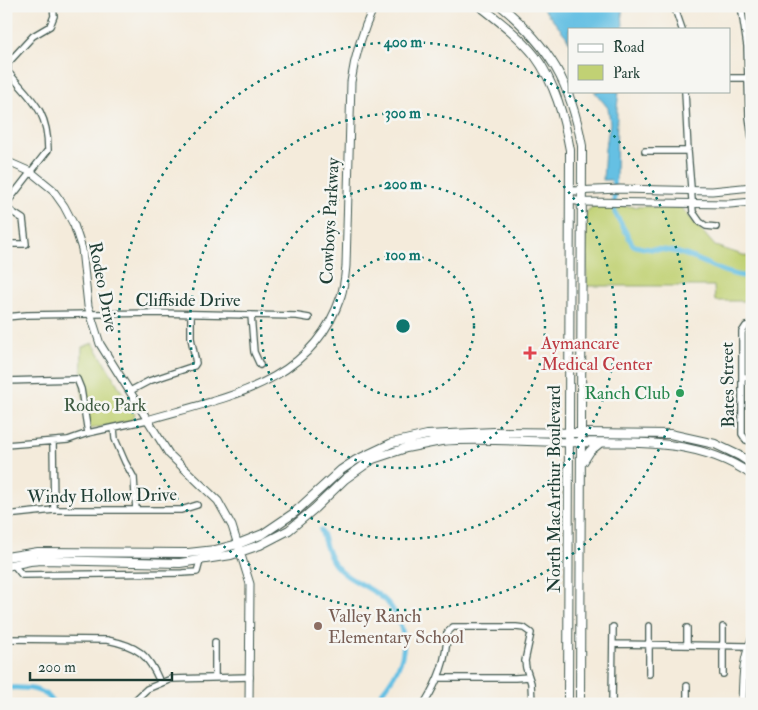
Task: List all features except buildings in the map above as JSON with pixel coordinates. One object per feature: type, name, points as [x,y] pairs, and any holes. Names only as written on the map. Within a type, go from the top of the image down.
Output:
[{"type":"main road","name":"North MacArthur Boulevard","points":[[480,6],[516,36],[534,56],[549,79],[567,132],[570,150],[568,704]]},
{"type":"main road","name":"North MacArthur Boulevard","points":[[500,6],[519,21],[540,42],[568,91]]},
{"type":"main road","name":"North MacArthur Boulevard","points":[[568,92],[576,113],[582,146],[583,190],[580,704]]},
{"type":"main road","points":[[570,323],[582,323]]},
{"type":"main road","points":[[6,557],[48,552],[197,552],[240,548],[294,514],[341,470],[377,453],[464,437],[570,433],[670,434],[715,444],[752,464]]},
{"type":"main road","points":[[668,444],[670,434]]},
{"type":"main road","points":[[464,437],[668,444],[717,456],[752,475]]},
{"type":"main road","points":[[582,464],[590,451],[601,443]]},
{"type":"main road","points":[[9,565],[48,560],[180,562],[200,560],[272,539],[314,509],[345,479],[377,453]]},
{"type":"main road","points":[[48,552],[48,560]]},
{"type":"main road","points":[[140,552],[140,562]]},
{"type":"street","points":[[6,244],[26,244],[23,219],[6,206],[48,150],[45,120],[36,104],[8,72],[8,63],[34,36],[50,26],[54,16],[53,6]]},
{"type":"street","name":"Cowboys Parkway","points":[[6,445],[53,442],[147,420],[242,391],[273,378],[308,352],[322,335],[334,313],[342,292],[346,266],[351,82],[354,59],[362,31],[374,6]]},
{"type":"street","points":[[674,6],[682,28]]},
{"type":"street","points":[[741,6],[750,78],[749,117],[752,139]]},
{"type":"street","points":[[730,78],[750,78]]},
{"type":"street","points":[[686,92],[693,212],[700,222],[706,226],[716,227]]},
{"type":"street","points":[[645,151],[688,151]]},
{"type":"street","name":"Rodeo Drive","points":[[6,160],[30,172],[52,189],[64,206],[74,224],[82,249],[90,315],[100,344],[169,454],[218,501],[232,526],[250,584],[250,704]]},
{"type":"street","points":[[571,190],[620,189],[712,192],[752,188]]},
{"type":"street","points":[[571,200],[582,202],[693,204],[752,202]]},
{"type":"street","points":[[130,391],[149,381],[194,366],[196,363],[191,314]]},
{"type":"street","name":"Cliffside Drive","points":[[6,316],[191,314],[297,316],[310,318]]},
{"type":"street","points":[[251,315],[254,352],[260,365]]},
{"type":"street","name":"Bates Street","points":[[749,441],[742,434],[743,329],[752,325]]},
{"type":"street","points":[[742,377],[752,377]]},
{"type":"street","points":[[6,381],[77,379],[81,389],[88,433]]},
{"type":"street","points":[[114,428],[115,439],[124,462],[134,478],[136,510]]},
{"type":"street","points":[[53,442],[54,510]]},
{"type":"street","name":"Windy Hollow Drive","points":[[6,515],[54,510],[181,510],[197,505]]},
{"type":"street","points":[[9,565],[22,575],[182,573],[197,572],[200,560]]},
{"type":"street","points":[[649,626],[649,674]]},
{"type":"street","points":[[424,704],[443,667],[447,633],[449,629],[455,627],[524,628],[531,633],[525,661],[532,704]]},
{"type":"street","points":[[612,704],[613,627]]},
{"type":"street","points":[[723,627],[723,674]]},
{"type":"street","points":[[687,628],[687,645]]},
{"type":"street","points":[[6,639],[107,640],[122,643],[133,647],[149,660],[160,682]]},
{"type":"street","points":[[216,642],[216,677]]},
{"type":"street","points":[[613,644],[723,645],[750,642],[749,660],[744,670],[742,704]]},
{"type":"street","points":[[132,704],[147,689],[160,682],[186,678],[250,677]]},
{"type":"street","points":[[439,678],[529,677]]},
{"type":"street","points":[[687,686],[687,704]]},
{"type":"green space","points":[[594,206],[681,207],[715,246],[752,258],[752,301],[715,301],[714,286],[587,286],[585,217],[588,210]]},
{"type":"green space","name":"Rodeo Park","points":[[93,343],[135,414],[131,421],[90,429],[81,387],[82,347]]},
{"type":"water","points":[[541,6],[622,6],[623,28],[568,28],[568,40]]},
{"type":"water","points":[[595,92],[619,92],[616,180],[603,180],[605,148],[610,124],[608,108]]},
{"type":"waterway","points":[[613,174],[615,213],[633,245],[681,253],[731,274],[752,277]]},
{"type":"waterway","points":[[321,530],[328,553],[335,565],[344,574],[376,593],[387,602],[393,609],[403,634],[404,645],[399,666],[387,686],[372,704]]},
{"type":"waterway","points":[[6,688],[27,688],[40,691],[46,694],[54,704]]},
{"type":"place","name":"Aymancare Medical Center","points":[[530,353]]},
{"type":"place","name":"Ranch Club","points":[[680,393]]},
{"type":"place","name":"Valley Ranch Elementary School","points":[[318,626]]}]
